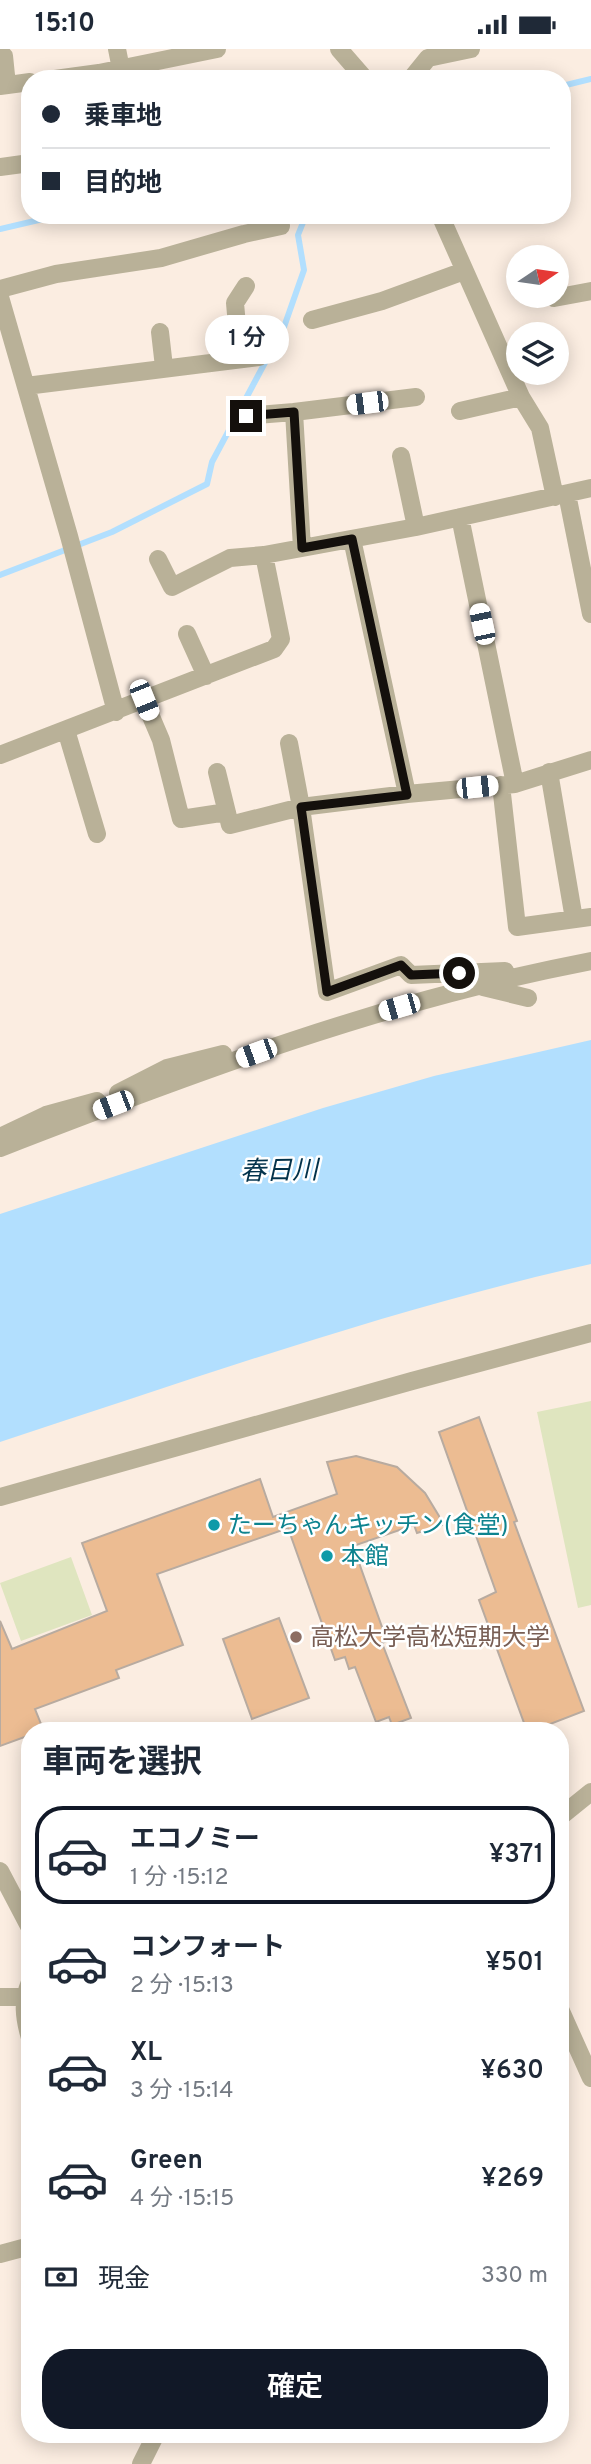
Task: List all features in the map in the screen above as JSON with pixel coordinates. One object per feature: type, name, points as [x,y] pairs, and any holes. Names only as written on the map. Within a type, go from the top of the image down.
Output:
[{"type":"street","points":[[117,49],[121,68]]},
{"type":"street","points":[[340,49],[358,70]]},
{"type":"street","points":[[418,70],[428,58],[471,49]]},
{"type":"street","points":[[109,70],[205,50]]},
{"type":"street","points":[[4,56],[4,86]]},
{"type":"street","points":[[0,167],[21,164]]},
{"type":"street","points":[[444,224],[521,397],[540,428],[561,495],[591,614]]},
{"type":"street","points":[[0,289],[56,274],[161,258],[281,226]]},
{"type":"street","points":[[312,320],[382,301],[464,271]]},
{"type":"street","points":[[240,359],[235,303],[246,286]]},
{"type":"street","points":[[569,295],[591,291]]},
{"type":"street","points":[[0,297],[116,712]]},
{"type":"street","points":[[159,332],[164,367]]},
{"type":"street","points":[[26,386],[259,357]]},
{"type":"street","points":[[246,416],[416,397]]},
{"type":"street","points":[[460,411],[521,397]]},
{"type":"street","points":[[294,412],[302,548]]},
{"type":"street","points":[[401,456],[416,527]]},
{"type":"street","points":[[158,559],[172,587],[230,558],[264,555],[416,527],[591,488]]},
{"type":"street","points":[[460,517],[508,784],[517,927],[583,918],[548,772]]},
{"type":"street","points":[[352,539],[407,795]]},
{"type":"street","points":[[0,755],[274,649],[281,639],[264,555]]},
{"type":"street","points":[[187,635],[206,676]]},
{"type":"street","points":[[144,700],[161,740],[181,819],[227,812]]},
{"type":"street","points":[[66,730],[97,834]]},
{"type":"street","points":[[289,743],[301,807],[327,992],[401,965],[411,975],[506,971],[513,978]]},
{"type":"street","points":[[217,772],[230,825],[301,807],[508,784],[591,760]]},
{"type":"street","points":[[0,1148],[112,1101],[356,1020],[476,985],[591,961]]},
{"type":"street","points":[[476,985],[528,998]]},
{"type":"street","points":[[0,1137],[46,1115],[112,1101]]},
{"type":"street","points":[[0,1497],[591,1333]]},
{"type":"street","points":[[569,1810],[591,1792]]},
{"type":"street","points":[[0,1871],[21,1911]]},
{"type":"street","points":[[0,1997],[21,1991]]},
{"type":"street","points":[[569,2029],[591,2078]]},
{"type":"street","points":[[0,2254],[21,2248]]},
{"type":"street","points":[[141,2464],[152,2443]]},
{"type":"green space","points":[[591,1401],[591,1605],[578,1608],[537,1412]]},
{"type":"green space","points":[[71,1557],[92,1615],[21,1641],[0,1583]]},
{"type":"water","name":"春日川","points":[[591,1040],[591,1264],[367,1323],[0,1442],[0,1214],[323,1108],[434,1076]]},
{"type":"building","points":[[479,1417],[517,1521],[514,1522],[584,1711],[555,1722],[524,1722],[479,1600],[496,1592],[439,1432]]},
{"type":"building","points":[[356,1456],[397,1467],[425,1493],[442,1525],[417,1533],[414,1525],[353,1546],[387,1641],[382,1643],[411,1718],[391,1722],[389,1717],[376,1722],[355,1667],[349,1669],[345,1657],[335,1660],[288,1528],[157,1574],[183,1645],[116,1670],[119,1678],[35,1709],[40,1722],[21,1722],[21,1738],[0,1746],[0,1621],[12,1649],[107,1611],[82,1543],[260,1479],[273,1517],[337,1494],[327,1462]]},
{"type":"building","points":[[279,1618],[309,1698],[252,1719],[223,1639]]},
{"type":"waterway","points":[[571,84],[591,79]]},
{"type":"waterway","points":[[0,229],[21,224]]},
{"type":"waterway","points":[[0,575],[112,532],[207,484],[212,462],[284,327],[304,270],[298,235],[302,224]]},
{"type":"place","name":"たーちゃんキッチン(食堂)","points":[[214,1525]]},
{"type":"place","name":"本館","points":[[327,1556]]},
{"type":"place","name":"高松大学·高松短期大学","points":[[296,1637]]},
{"type":"route","points":[[246,416],[294,412],[302,548],[352,539],[407,795],[301,807],[327,992],[401,965],[411,975],[459,973]]}]
